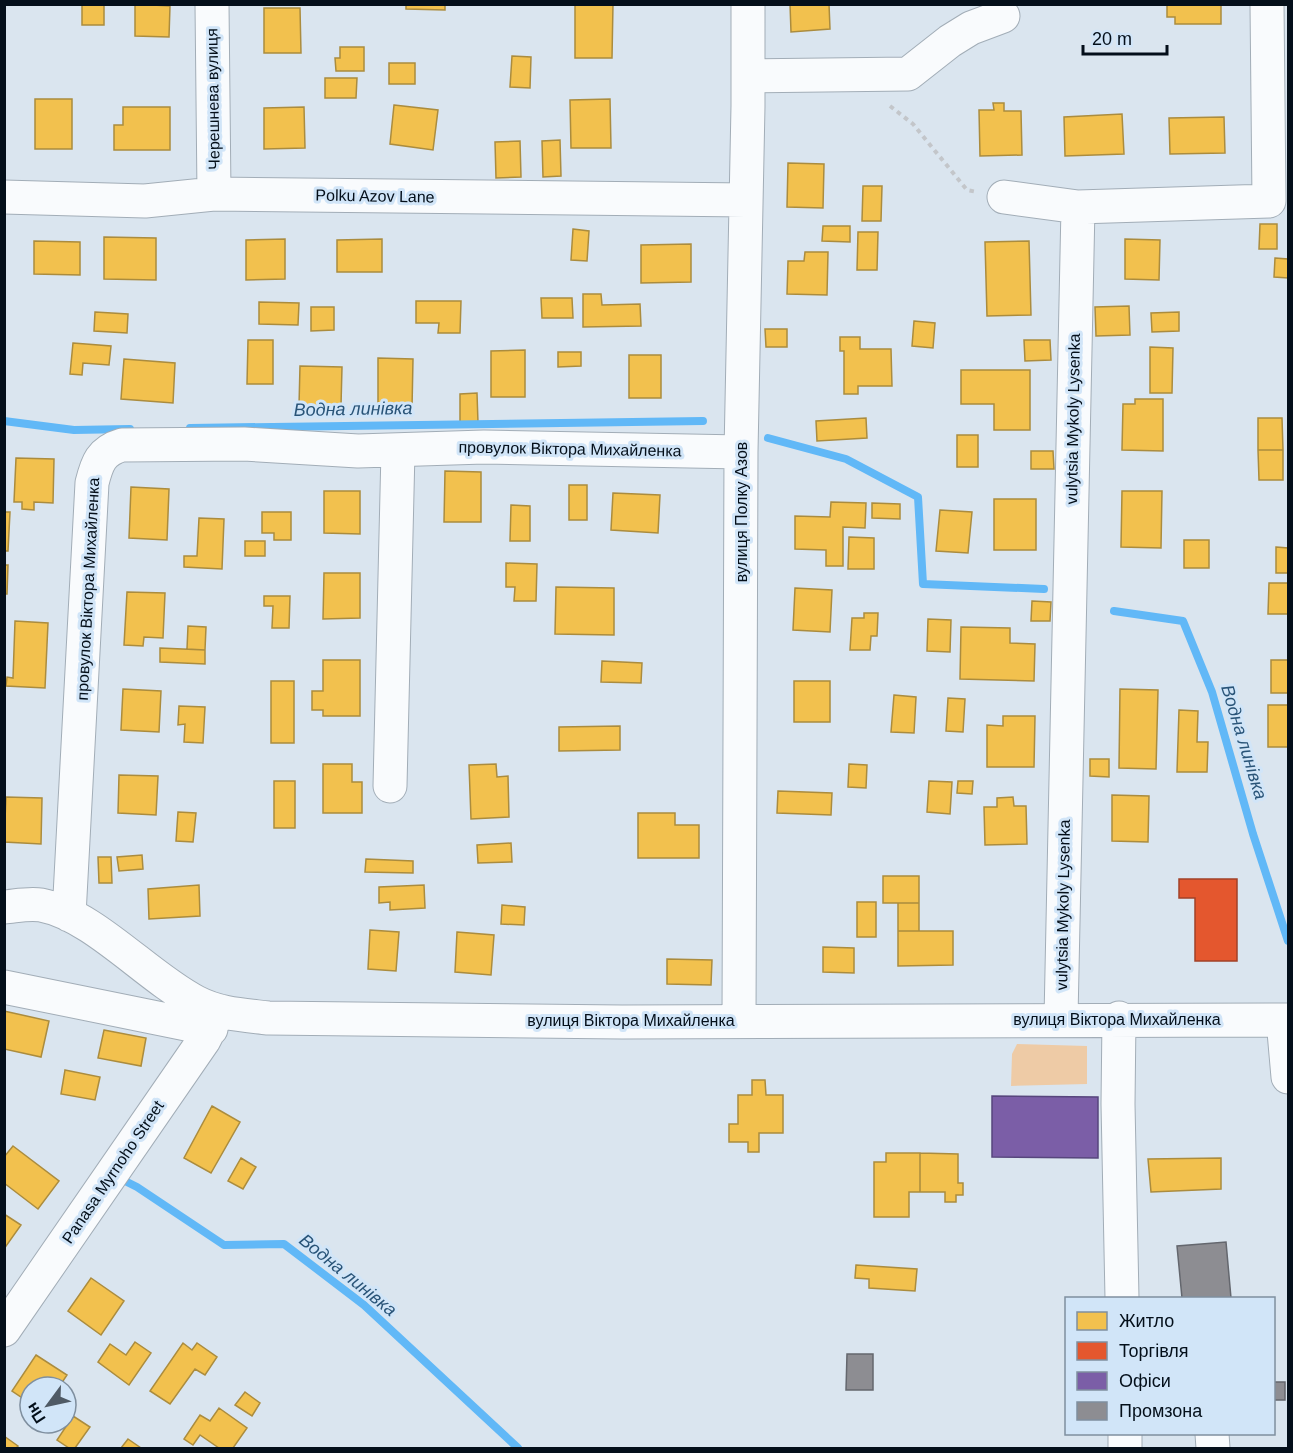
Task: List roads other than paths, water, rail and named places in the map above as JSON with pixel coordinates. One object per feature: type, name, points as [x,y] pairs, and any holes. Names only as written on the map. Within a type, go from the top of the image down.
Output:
[{"type":"street","name":"Черешнева вулиця","points":[[212,4],[214,194]]},
{"type":"street","name":"вулиця Полку Азов","points":[[739,1020],[741,452],[748,4]]},
{"type":"street","points":[[1004,197],[1078,207],[1279,200],[1268,4]]},
{"type":"street","points":[[748,76],[908,74],[950,41],[971,28],[1003,16]]},
{"type":"street","name":"Polku Azov Lane","points":[[4,197],[145,201],[214,194],[746,200]]},
{"type":"street","name":"vulytsia Mykoly Lysenka","points":[[1061,1018],[1078,207]]},
{"type":"street","name":"провулок Віктора Михайленка","points":[[69,915],[92,491],[99,459],[110,448],[122,445],[151,444],[399,451],[495,447],[741,452]]},
{"type":"street","points":[[390,786],[399,451]]},
{"type":"street","name":"вулиця Віктора Михайленка","points":[[4,907],[38,904],[69,915],[181,993],[215,1020],[268,1018],[1286,1020]]},
{"type":"street","points":[[4,987],[215,1020]]},
{"type":"street","points":[[1119,1018],[1118,1104],[1122,1297]]},
{"type":"street","name":"Panasa Myrnoho Street","points":[[4,1330],[215,1020]]},
{"type":"street","points":[[1286,1020],[1288,1077]]},
{"type":"waterway","name":"Водна линівка","points":[[4,421],[74,430],[130,429]]},
{"type":"waterway","name":"Водна линівка","points":[[190,428],[703,421]]},
{"type":"waterway","name":"Водна линівка","points":[[768,438],[846,459],[918,497],[923,584],[1044,589]]},
{"type":"waterway","name":"Водна линівка","points":[[1114,611],[1183,621],[1212,692],[1253,834],[1288,941]]},
{"type":"waterway","name":"Водна линівка","points":[[117,1177],[137,1187],[224,1245],[284,1244],[364,1305],[518,1448]]}]
